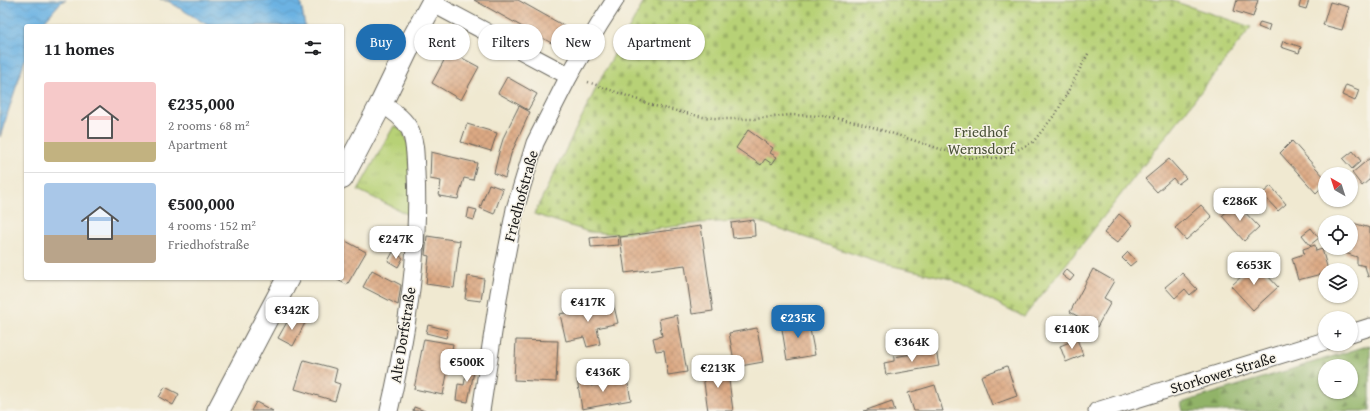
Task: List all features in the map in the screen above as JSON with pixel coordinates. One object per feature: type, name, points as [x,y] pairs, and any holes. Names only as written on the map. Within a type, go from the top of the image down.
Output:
[{"type":"main road","points":[[344,174],[433,2]]},
{"type":"main road","points":[[218,411],[287,280]]},
{"type":"street","name":"Friedhofstraße","points":[[481,411],[499,293],[515,209],[535,143],[570,76],[599,25],[616,0]]},
{"type":"street","points":[[433,2],[570,76]]},
{"type":"street","name":"Alte Dorfstraße","points":[[381,104],[394,112],[410,130],[414,144],[417,197],[408,314],[400,366],[390,411]]},
{"type":"street","points":[[1358,331],[1370,328]]},
{"type":"street","name":"Storkower Straße","points":[[1097,411],[1318,343]]},
{"type":"path","points":[[570,76],[655,106],[703,117],[724,120],[754,119],[790,115],[825,116],[860,123],[968,158],[1001,158],[1033,142],[1057,112],[1088,52]]},
{"type":"green space","name":"Friedhof Wernsdorf","points":[[645,0],[1170,0],[1251,27],[1024,317],[951,279],[880,263],[754,220],[701,223],[618,234],[589,232],[534,214],[613,57],[613,60],[705,60],[705,24],[631,24]]},
{"type":"green space","points":[[394,126],[403,131],[409,145],[411,216],[358,190]]},
{"type":"green space","points":[[1370,345],[1370,411],[1183,411],[1181,403],[1318,361],[1318,399],[1358,399],[1358,359],[1324,359],[1350,351],[1358,351],[1358,349]]},
{"type":"water","points":[[0,0],[66,0],[61,2],[42,24],[24,24],[24,62],[0,137]]},
{"type":"water","points":[[160,0],[300,0],[305,24],[206,24],[168,1]]},
{"type":"building","points":[[474,0],[518,0],[561,24],[551,24],[551,43],[543,38],[543,24],[517,24]]},
{"type":"building","points":[[1237,0],[1258,0],[1253,17],[1234,11]]},
{"type":"building","points":[[1301,0],[1309,0],[1306,9],[1299,7]]},
{"type":"building","points":[[1330,2],[1349,7],[1342,30],[1323,25]]},
{"type":"building","points":[[1260,22],[1270,25],[1268,31],[1258,27]]},
{"type":"building","points":[[1283,41],[1301,47],[1299,53],[1281,47]]},
{"type":"building","points":[[444,60],[466,60],[479,67],[461,100],[432,83]]},
{"type":"building","points":[[507,77],[537,94],[528,110],[498,93]]},
{"type":"building","points":[[1346,85],[1359,90],[1355,101],[1342,95]]},
{"type":"building","points":[[519,106],[530,112],[511,154],[505,178],[494,173],[504,136]]},
{"type":"building","points":[[467,124],[497,133],[491,151],[461,142]]},
{"type":"building","points":[[748,130],[773,148],[770,153],[777,157],[772,164],[765,159],[761,165],[736,148]]},
{"type":"building","points":[[1292,141],[1318,170],[1318,191],[1316,193],[1280,153]]},
{"type":"building","points":[[1353,151],[1361,161],[1354,167],[1350,167],[1343,159]]},
{"type":"building","points":[[431,152],[477,163],[473,180],[464,178],[458,199],[439,196],[441,181],[430,179]]},
{"type":"building","points":[[1370,158],[1370,179],[1362,186],[1358,181],[1358,168]]},
{"type":"building","points":[[1169,159],[1186,178],[1178,184],[1173,178],[1157,192],[1145,179]]},
{"type":"building","points":[[489,184],[503,189],[494,214],[480,208]]},
{"type":"building","points":[[1271,186],[1286,204],[1278,211],[1262,194]]},
{"type":"building","points":[[1236,203],[1259,227],[1244,241],[1222,216]]},
{"type":"building","points":[[1201,205],[1212,217],[1186,240],[1175,228]]},
{"type":"building","points":[[469,208],[477,210],[474,220],[467,218]]},
{"type":"building","points":[[1119,214],[1132,225],[1117,243],[1104,233]]},
{"type":"building","points":[[754,220],[755,236],[733,238],[731,223]]},
{"type":"building","points":[[1358,224],[1370,228],[1370,276],[1368,277],[1365,266],[1357,263],[1357,257],[1351,255],[1358,255]]},
{"type":"building","points":[[701,226],[713,311],[692,314],[685,265],[625,273],[620,237]]},
{"type":"building","points":[[1311,228],[1318,239],[1310,245],[1302,235]]},
{"type":"building","points":[[618,235],[619,245],[591,247],[590,238]]},
{"type":"building","points":[[427,236],[460,241],[454,288],[426,284],[429,256],[425,255]]},
{"type":"building","points":[[344,240],[366,252],[347,285],[338,280],[344,280]]},
{"type":"building","points":[[1315,245],[1316,251],[1318,250],[1318,255],[1324,255],[1326,263],[1318,263],[1318,275],[1298,280],[1292,258],[1304,254],[1303,249]]},
{"type":"building","points":[[393,252],[403,258],[398,267],[388,261]]},
{"type":"building","points":[[1128,252],[1136,261],[1130,266],[1122,258]]},
{"type":"building","points":[[1256,263],[1278,287],[1253,310],[1231,286]]},
{"type":"building","points":[[1066,269],[1074,276],[1070,281],[1062,275]]},
{"type":"building","points":[[1093,269],[1114,281],[1104,298],[1111,302],[1097,327],[1070,312]]},
{"type":"building","points":[[372,270],[401,285],[398,305],[363,287]]},
{"type":"building","points":[[1182,273],[1197,289],[1190,295],[1185,289],[1175,298],[1165,287]]},
{"type":"building","points":[[468,276],[484,279],[481,301],[465,299]]},
{"type":"building","points":[[613,302],[618,323],[597,328],[600,344],[587,347],[584,337],[566,341],[560,314]]},
{"type":"building","points":[[291,315],[305,323],[293,346],[278,338]]},
{"type":"building","points":[[677,315],[687,372],[668,375],[664,350],[656,351],[653,338],[662,336],[659,319]]},
{"type":"building","points":[[808,319],[815,355],[787,360],[781,323]]},
{"type":"building","points":[[428,325],[448,330],[446,338],[426,333]]},
{"type":"building","points":[[757,328],[763,362],[735,367],[729,333]]},
{"type":"building","points":[[424,339],[453,344],[443,395],[414,389]]},
{"type":"building","points":[[1077,339],[1083,355],[1066,362],[1060,346]]},
{"type":"building","points":[[516,340],[558,341],[556,382],[514,380]]},
{"type":"building","points":[[936,350],[939,366],[886,375],[884,363],[894,361],[894,357]]},
{"type":"building","points":[[469,359],[476,361],[468,402],[456,400],[458,384],[464,385]]},
{"type":"building","points":[[304,360],[337,369],[334,382],[340,384],[335,401],[295,389]]},
{"type":"building","points":[[727,365],[733,411],[708,411],[702,369]]},
{"type":"building","points":[[1007,366],[1017,396],[992,405],[981,376]]},
{"type":"building","points":[[589,376],[591,386],[627,379],[631,400],[582,409],[577,379]]},
{"type":"building","points":[[935,385],[943,411],[914,411],[908,393]]},
{"type":"building","points":[[165,387],[179,394],[173,405],[159,397]]},
{"type":"building","points":[[892,401],[895,411],[864,411]]},
{"type":"building","points":[[256,402],[273,411],[251,411]]},
{"type":"building","points":[[414,407],[425,411],[413,411]]}]
